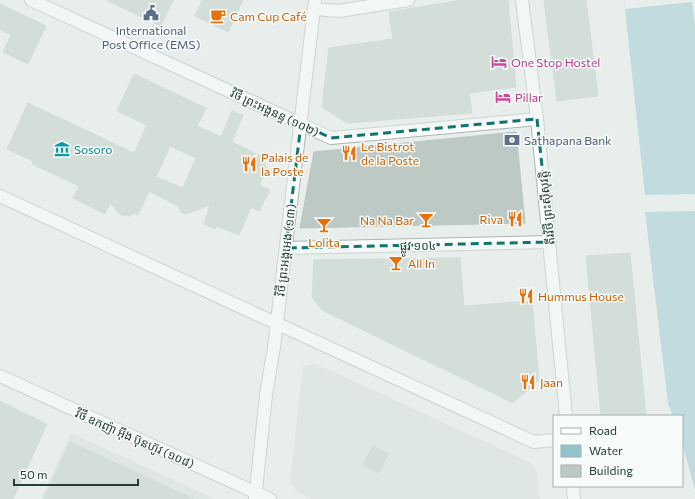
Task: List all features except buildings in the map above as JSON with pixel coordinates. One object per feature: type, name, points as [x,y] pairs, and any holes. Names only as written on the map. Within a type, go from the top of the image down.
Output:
[{"type":"street","name":"វិថី ព្រះអង្គនន្ទ (១០២)","points":[[31,0],[331,138],[537,119]]},
{"type":"street","points":[[315,5],[338,11],[408,0]]},
{"type":"street","name":"តីរវិថី ព្រះស៊ីសុវត្តិ","points":[[522,0],[537,119],[566,415]]},
{"type":"street","name":"វិថី ព្រះអង្គអេង (១៣)","points":[[256,496],[266,395],[274,347],[315,5]]},
{"type":"street","points":[[0,196],[534,442],[553,440]]},
{"type":"street","name":"ផ្លូវ ១០៤","points":[[286,248],[550,242]]},
{"type":"street","name":"វិថី ឧកញ៉ា អ៊ីង ប៊ុនហ៊ូវ (១០៨)","points":[[0,376],[256,496],[270,499]]},
{"type":"street","points":[[573,487],[574,499]]},
{"type":"highlighted area","points":[[537,119],[550,242],[286,248],[301,124],[331,138]]},
{"type":"shaded area","points":[[316,364],[531,463],[537,472],[540,499],[312,499],[298,493],[290,483],[303,366]]},
{"type":"shaded area","points":[[71,433],[215,499],[41,499]]},
{"type":"water","points":[[624,0],[695,0],[695,490],[683,446],[683,415],[673,415],[668,403],[645,212],[645,195]]},
{"type":"pier","points":[[624,0],[695,0],[695,26],[692,2],[625,9]]},
{"type":"pier","points":[[695,194],[695,211],[645,212],[645,195]]},
{"type":"place","name":"International Post Office (EMS)","points":[[151,13]]},
{"type":"place","name":"Cam Cup Café","points":[[218,16]]},
{"type":"place","name":"One Stop Hostel","points":[[499,62]]},
{"type":"place","name":"Pillar","points":[[503,97]]},
{"type":"place","name":"Sathapana Bank","points":[[512,140]]},
{"type":"place","name":"Sosoro","points":[[62,149]]},
{"type":"place","name":"Le Bistrot de la Poste","points":[[349,153]]},
{"type":"place","name":"Palais de la Poste","points":[[249,164]]},
{"type":"place","name":"Riva","points":[[515,219]]},
{"type":"place","name":"Na Na Bar","points":[[426,220]]},
{"type":"place","name":"Lolita","points":[[324,225]]},
{"type":"place","name":"All In","points":[[396,263]]},
{"type":"place","name":"Hummus House","points":[[526,296]]},
{"type":"place","name":"Jaan","points":[[528,382]]}]
